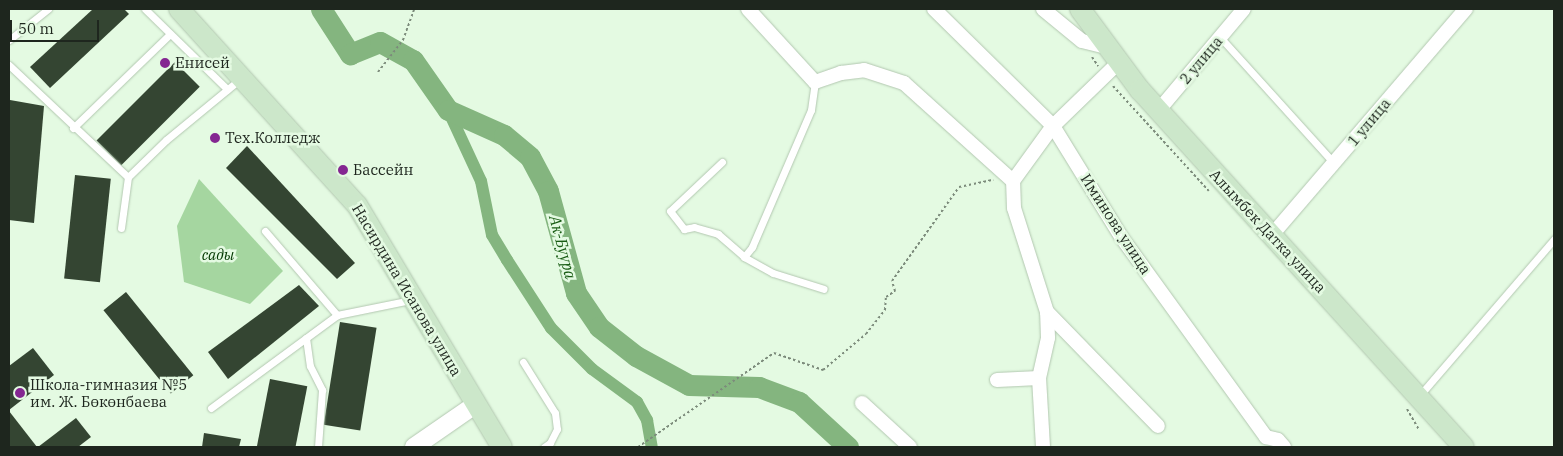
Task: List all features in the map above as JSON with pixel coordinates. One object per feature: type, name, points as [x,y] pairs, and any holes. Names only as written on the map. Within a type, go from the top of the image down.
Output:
[{"type":"main road","name":"Насирдина Исанова улица","points":[[179,9],[357,204],[502,447]]},
{"type":"main road","name":"Алымбек Датка улица","points":[[1080,9],[1112,55],[1158,111],[1419,395],[1464,447]]},
{"type":"street","points":[[748,9],[815,82],[841,73],[864,70],[904,83],[1013,181]]},
{"type":"street","name":"Иминова улица","points":[[934,9],[1053,126],[1128,246],[1266,437],[1278,440],[1284,447]]},
{"type":"street","points":[[1043,447],[1039,378],[1048,338],[1047,312],[1014,208],[1013,181],[1053,126],[1112,55],[1082,41],[1044,9]]},
{"type":"street","name":"2 улица","points":[[1158,111],[1244,9]]},
{"type":"street","name":"1 улица","points":[[1272,235],[1466,9]]},
{"type":"street","points":[[1047,312],[1158,426]]},
{"type":"street","points":[[997,380],[1039,378]]},
{"type":"street","points":[[862,403],[910,447]]},
{"type":"street","points":[[414,447],[476,404]]},
{"type":"lane","points":[[9,40],[48,9]]},
{"type":"lane","points":[[145,9],[227,90]]},
{"type":"lane","points":[[73,128],[170,34]]},
{"type":"lane","points":[[1220,37],[1334,163]]},
{"type":"lane","points":[[9,65],[73,128],[128,177]]},
{"type":"lane","points":[[121,228],[128,177],[243,77]]},
{"type":"lane","points":[[744,258],[752,247],[811,110],[815,82]]},
{"type":"lane","points":[[722,162],[670,211],[684,229],[694,227],[718,234],[744,258],[773,273],[824,289]]},
{"type":"lane","points":[[265,231],[338,315]]},
{"type":"lane","points":[[1419,395],[1554,239]]},
{"type":"lane","points":[[211,408],[338,315],[414,299]]},
{"type":"lane","points":[[306,338],[310,366],[322,390],[318,447]]},
{"type":"lane","points":[[523,362],[555,414],[556,429],[550,443],[544,447]]},
{"type":"path","points":[[378,72],[402,40],[414,9]]},
{"type":"path","points":[[638,447],[660,434],[700,403],[774,353],[823,370],[866,334],[885,310],[886,297],[895,291],[892,281],[959,187],[983,180],[1013,181]]},
{"type":"green space","name":"сады","points":[[199,179],[283,271],[250,304],[184,282],[177,226]]},
{"type":"building","points":[[93,9],[124,9],[129,14],[50,88],[30,67]]},
{"type":"building","points":[[175,62],[200,87],[121,165],[97,140]]},
{"type":"building","points":[[10,100],[44,106],[34,223],[9,220]]},
{"type":"building","points":[[247,146],[355,263],[337,279],[226,168]]},
{"type":"building","points":[[75,175],[111,179],[100,282],[64,278]]},
{"type":"building","points":[[299,285],[319,306],[228,379],[208,352]]},
{"type":"building","points":[[126,292],[193,375],[171,393],[103,310]]},
{"type":"building","points":[[340,322],[377,328],[360,431],[324,425]]},
{"type":"building","name":"Школа-гимназия №5 им. Ж. Бөкөнбаева","points":[[33,348],[54,375],[9,410],[9,366]]},
{"type":"building","points":[[270,379],[307,386],[295,447],[257,447]]},
{"type":"building","name":"Школа-гимназия №5 им. Ж. Бөкөнбаева","points":[[9,411],[37,447],[9,447]]},
{"type":"building","name":"Школа-гимназия №5 им. Ж. Бөкөнбаева","points":[[76,418],[91,437],[78,447],[38,447]]},
{"type":"building","points":[[204,433],[241,439],[239,447],[202,447]]},
{"type":"waterway","name":"Ак-Буура","points":[[321,9],[350,54],[380,42],[413,60],[448,110],[504,135],[530,157],[548,191],[576,293],[599,327],[636,356],[689,385],[759,387],[799,402],[848,447]]},
{"type":"waterway","points":[[448,110],[481,181],[492,235],[507,260],[551,328],[592,369],[637,402],[647,420],[652,447]]},
{"type":"place","name":"Енисей","points":[[165,63]]},
{"type":"place","name":"Тех.Колледж","points":[[215,138]]},
{"type":"place","name":"Бассейн","points":[[343,170]]},
{"type":"place","name":"Школа-гимназия №5 им. Ж. Бөкөнбаева","points":[[20,393]]}]
